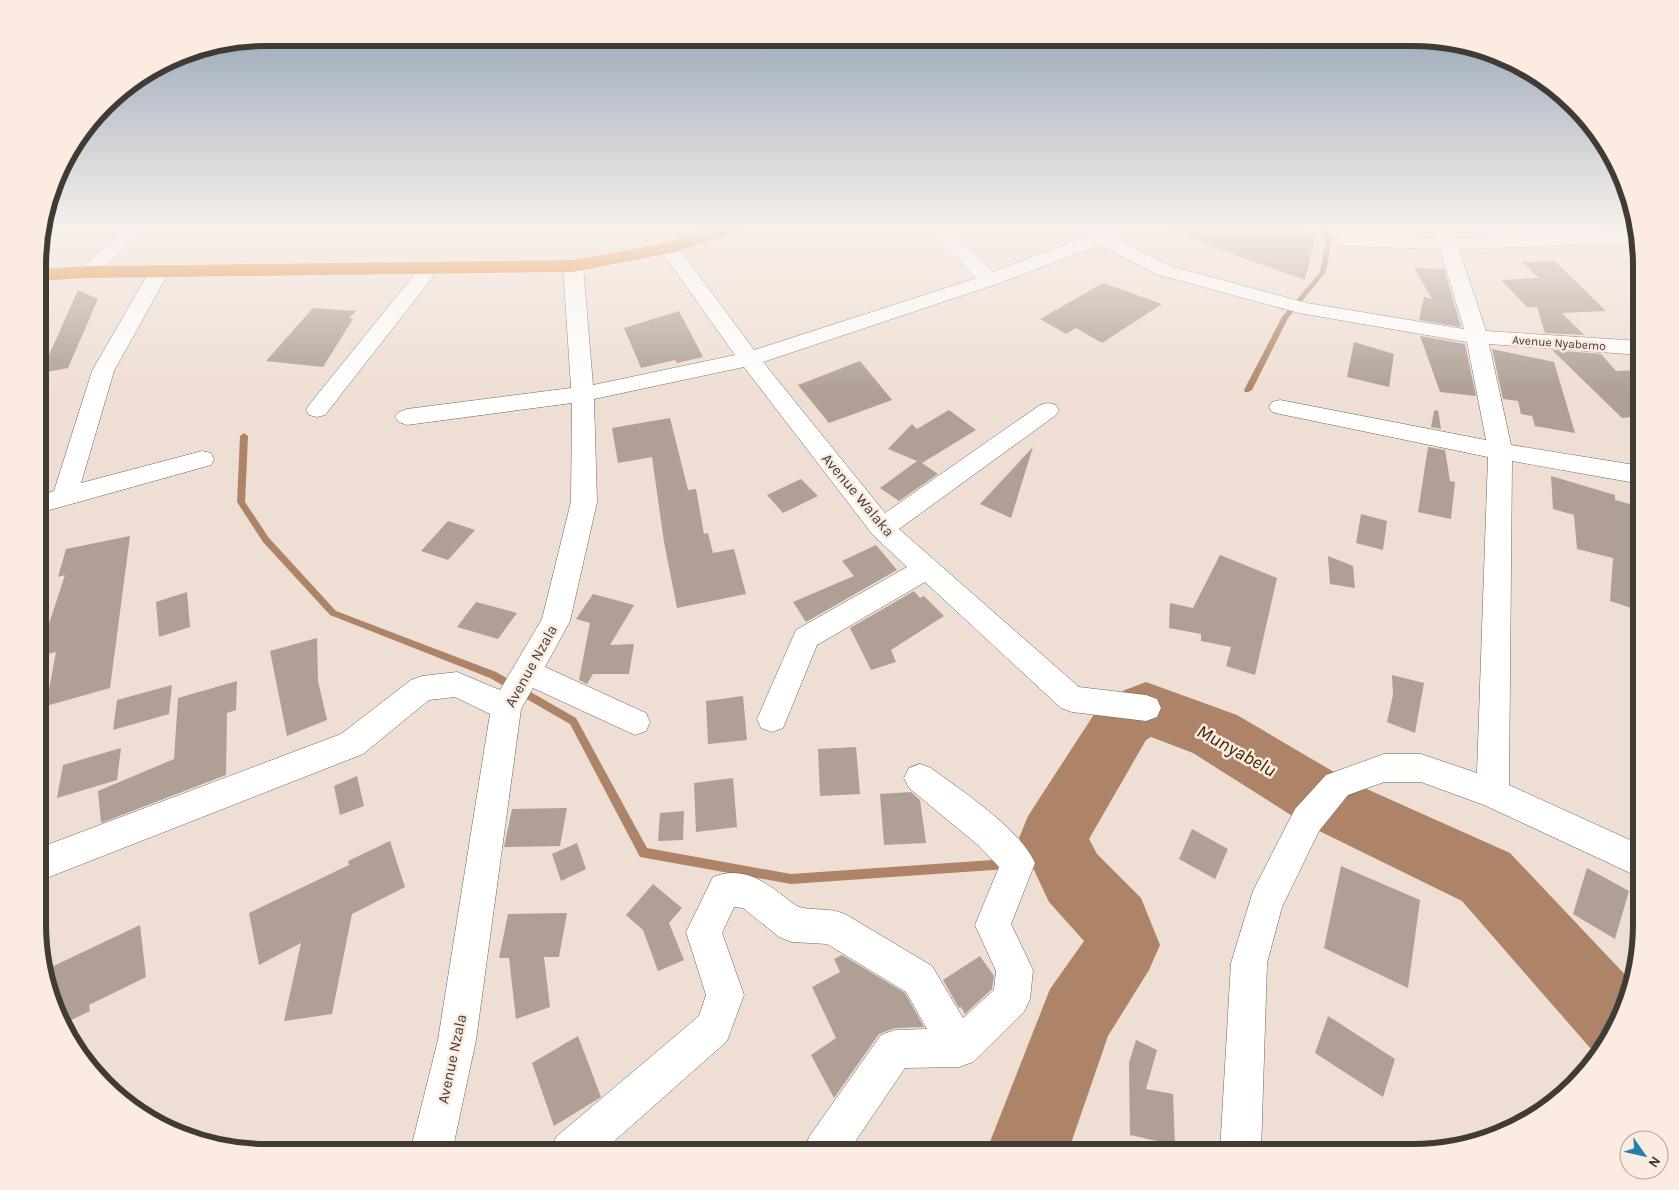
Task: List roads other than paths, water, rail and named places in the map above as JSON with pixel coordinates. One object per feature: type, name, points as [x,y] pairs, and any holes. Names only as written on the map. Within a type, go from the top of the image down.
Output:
[{"type":"street","points":[[65,497],[103,371],[154,282]]},
{"type":"street","points":[[318,410],[419,282]]},
{"type":"street","name":"Avenue Nzala","points":[[433,1144],[457,1040],[517,689],[556,622],[584,502],[583,394],[574,282]]},
{"type":"street","name":"Avenue Walaka","points":[[693,282],[749,359],[882,528],[1072,699],[1146,708]]},
{"type":"street","points":[[407,417],[583,394],[749,359],[985,282]]},
{"type":"street","name":"Avenue Nyabemo","points":[[1204,282],[1299,308],[1477,337],[1633,347]]},
{"type":"street","points":[[1459,282],[1477,337],[1500,451],[1493,793]]},
{"type":"street","points":[[1280,407],[1500,451],[1633,474]]},
{"type":"street","points":[[882,528],[1048,410]]},
{"type":"street","points":[[46,502],[202,459]]},
{"type":"street","points":[[772,719],[806,638],[927,568]]},
{"type":"street","points":[[46,862],[352,744],[422,689],[457,684],[517,689],[635,722]]},
{"type":"street","points":[[1240,1144],[1249,963],[1265,903],[1307,820],[1336,785],[1384,768],[1421,768],[1493,793],[1633,858]]},
{"type":"street","points":[[830,1144],[895,1049],[959,1048],[1010,999],[1015,970],[993,925],[1018,863],[990,834],[920,778]]},
{"type":"street","points":[[580,1144],[714,1028],[724,994],[704,932],[725,889],[750,892],[792,924],[832,927],[919,979],[959,1048]]},
{"type":"waterway","points":[[1248,390],[1285,317],[1315,282]]},
{"type":"waterway","points":[[244,436],[241,502],[266,540],[333,613],[493,675],[573,721],[644,853],[791,879],[1007,864]]},
{"type":"waterway","name":"Munyabelu","points":[[1030,1144],[1077,1016],[1124,945],[1116,923],[1073,878],[1052,838],[1124,721],[1146,708],[1215,734],[1328,803],[1486,877],[1612,1016]]},
{"type":"waterway","points":[[1022,860],[1052,838]]}]
